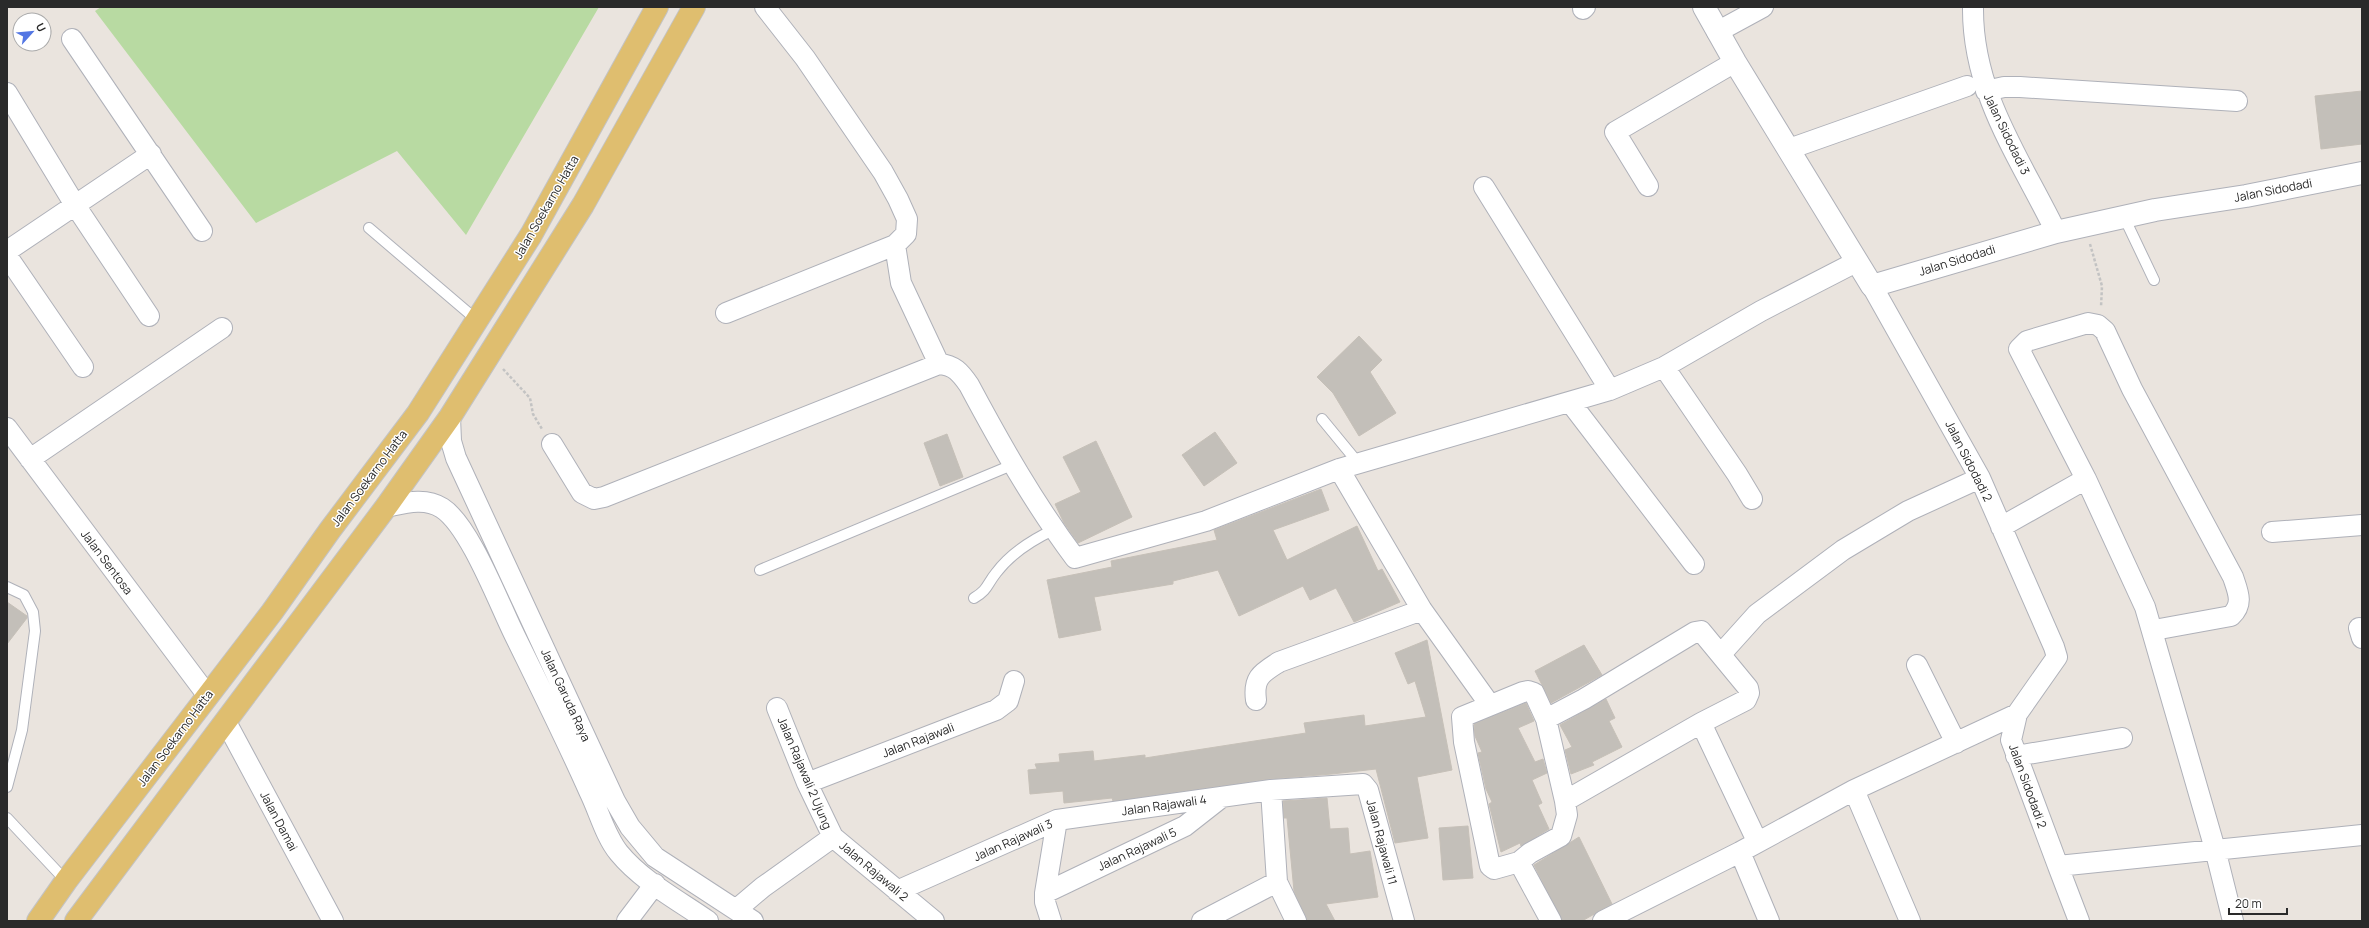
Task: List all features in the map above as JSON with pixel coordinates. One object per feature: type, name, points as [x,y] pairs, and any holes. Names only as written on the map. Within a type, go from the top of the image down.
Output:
[{"type":"main road","name":"Jalan Soekarno Hatta","points":[[38,921],[66,881],[208,696],[418,413],[478,321],[531,235],[657,7]]},
{"type":"main road","points":[[76,921],[386,507],[450,417],[583,205],[694,7]]},
{"type":"main road","points":[[614,85],[642,102]]},
{"type":"street","points":[[726,313],[895,246],[906,234],[907,219],[883,172],[805,58],[765,7]]},
{"type":"street","points":[[1704,7],[1735,62],[1872,286]]},
{"type":"street","points":[[1717,32],[1763,7]]},
{"type":"street","name":"Jalan Sidodadi 3","points":[[1973,7],[1982,82],[1996,118],[2056,232]]},
{"type":"street","points":[[72,39],[202,231]]},
{"type":"street","points":[[1648,186],[1615,132],[1735,62]]},
{"type":"street","points":[[1789,149],[1967,86]]},
{"type":"street","points":[[1986,91],[2020,87],[2237,101]]},
{"type":"street","points":[[7,93],[75,205],[150,316]]},
{"type":"street","points":[[7,251],[150,154]]},
{"type":"street","name":"Jalan Sidodadi","points":[[1872,286],[2030,238],[2085,225],[2362,173]]},
{"type":"street","points":[[1484,187],[1610,390]]},
{"type":"street","points":[[895,246],[902,283],[939,364]]},
{"type":"street","points":[[7,256],[83,367]]},
{"type":"street","points":[[552,444],[582,493],[594,499],[604,497],[939,364],[950,365],[961,373],[1012,465],[1053,530],[1075,558],[1206,521],[1339,469],[1610,390],[1664,367],[1761,311],[1856,262]]},
{"type":"street","name":"Jalan Sidodadi 2","points":[[1872,286],[1980,478],[2054,647],[2057,657],[2017,714],[2011,740],[2079,921]]},
{"type":"street","points":[[2154,630],[2231,616],[2238,610],[2240,598],[2233,577],[2132,389],[2105,331],[2098,325],[2088,323],[2027,341],[2019,349],[2086,479],[2146,607],[2154,630],[2215,849],[2233,921]]},
{"type":"street","points":[[30,459],[222,328]]},
{"type":"street","points":[[1664,367],[1738,474],[1752,499]]},
{"type":"street","points":[[1570,402],[1694,564]]},
{"type":"street","name":"Jalan Garuda Raya","points":[[450,417],[451,441],[456,458],[615,801],[630,827],[655,857],[737,909],[753,921]]},
{"type":"street","name":"Jalan Sentosa","points":[[7,428],[208,696]]},
{"type":"street","points":[[1339,469],[1422,610],[1490,705]]},
{"type":"street","points":[[1721,654],[1757,614],[1843,550],[1908,511],[1980,478]]},
{"type":"street","points":[[2001,527],[2086,479]]},
{"type":"street","name":"Jalan Garuda Raya","points":[[386,507],[414,502],[428,502],[442,508],[452,516],[476,556],[586,784],[610,838],[619,853],[638,872],[708,921]]},
{"type":"street","points":[[2272,532],[2362,525]]},
{"type":"street","points":[[1256,700],[1254,688],[1260,674],[1280,662],[1422,610]]},
{"type":"street","points":[[1546,719],[1584,699],[1695,632],[1701,631],[1748,688],[1749,693],[1746,700],[1700,723],[1565,801]]},
{"type":"street","points":[[1917,665],[1956,743]]},
{"type":"street","name":"Jalan Rajawali","points":[[808,783],[996,710],[1008,701],[1014,681]]},
{"type":"street","points":[[1528,690],[1534,693],[1546,719],[1567,815],[1561,836],[1530,853],[1519,862],[1494,869],[1490,866],[1464,742],[1462,717],[1490,705],[1528,690]]},
{"type":"street","name":"Jalan Rajawali 2 Ujung","points":[[777,708],[808,783],[833,837]]},
{"type":"street","points":[[1603,921],[1630,914],[1757,841],[1854,790],[2017,714]]},
{"type":"street","name":"Jalan Damai","points":[[226,722],[333,921]]},
{"type":"street","points":[[1700,723],[1757,841]]},
{"type":"street","points":[[2016,756],[2122,738]]},
{"type":"street","name":"Jalan Rajawali 11","points":[[1271,790],[1363,784],[1366,786],[1402,921]]},
{"type":"street","points":[[1271,790],[1277,882],[1296,921]]},
{"type":"street","name":"Jalan Rajawali 4","points":[[1058,820],[1271,790]]},
{"type":"street","points":[[1854,790],[1910,921]]},
{"type":"street","name":"Jalan Rajawali 5","points":[[1045,893],[1185,826],[1222,797]]},
{"type":"street","points":[[1157,806],[1163,818],[1164,828],[1160,838]]},
{"type":"street","name":"Jalan Rajawali 3","points":[[897,891],[1058,820]]},
{"type":"street","name":"Jalan Rajawali 3","points":[[1051,921],[1045,902],[1045,893],[1058,820]]},
{"type":"street","points":[[2058,866],[2362,835]]},
{"type":"street","name":"Jalan Rajawali 2","points":[[737,909],[763,887],[833,837],[934,921]]},
{"type":"street","points":[[1740,852],[1769,921]]},
{"type":"street","points":[[1519,862],[1552,921]]},
{"type":"street","points":[[1202,921],[1277,882]]},
{"type":"street","points":[[627,921],[655,884]]},
{"type":"lane","points":[[2124,217],[2154,280]]},
{"type":"lane","points":[[369,228],[478,321]]},
{"type":"lane","points":[[1322,419],[1359,464]]},
{"type":"lane","points":[[760,570],[1012,465]]},
{"type":"lane","points":[[974,598],[987,590],[996,573],[1011,556],[1035,538],[1053,530]]},
{"type":"lane","points":[[7,587],[24,595],[33,612],[35,631],[22,730],[7,787]]},
{"type":"lane","points":[[7,818],[66,881]]},
{"type":"path","points":[[2085,225],[2102,286],[2102,302],[2098,325]]},
{"type":"path","points":[[490,353],[530,398],[533,414],[552,444]]},
{"type":"green space","points":[[101,7],[599,7],[466,235],[397,151],[256,223],[95,11]]},
{"type":"building","points":[[2362,91],[2362,144],[2321,149],[2315,96]]},
{"type":"building","points":[[1359,336],[1382,360],[1370,372],[1396,413],[1359,436],[1333,393],[1317,377]]},
{"type":"building","points":[[1215,432],[1237,463],[1204,486],[1182,455]]},
{"type":"building","points":[[947,434],[963,477],[940,486],[924,443]]},
{"type":"building","points":[[1096,441],[1132,517],[1078,543],[1064,523],[1055,504],[1081,492],[1063,457]]},
{"type":"building","points":[[1321,489],[1329,510],[1273,530],[1287,560],[1357,526],[1378,571],[1382,569],[1400,602],[1354,622],[1336,588],[1310,600],[1303,586],[1239,616],[1218,570],[1173,581],[1173,584],[1094,597],[1101,630],[1059,638],[1047,580],[1112,567],[1111,561],[1217,540],[1214,530]]},
{"type":"building","points":[[7,602],[27,616],[27,618],[7,644]]},
{"type":"building","points":[[1427,640],[1452,770],[1417,777],[1428,838],[1395,843],[1376,769],[1269,779],[1113,801],[1112,798],[1064,803],[1063,791],[1030,794],[1028,770],[1037,769],[1035,764],[1060,762],[1059,754],[1093,751],[1094,761],[1145,755],[1145,758],[1306,733],[1304,723],[1364,715],[1365,726],[1426,717],[1415,681],[1408,684],[1395,653]]},
{"type":"building","points":[[1584,645],[1602,675],[1551,703],[1535,671]]},
{"type":"building","points":[[1606,699],[1615,718],[1609,721],[1622,747],[1592,762],[1594,765],[1571,774],[1565,750],[1572,747],[1560,725]]},
{"type":"building","points":[[1526,703],[1534,721],[1518,728],[1535,762],[1543,759],[1547,773],[1532,780],[1542,803],[1538,805],[1549,829],[1521,846],[1520,843],[1501,852],[1489,804],[1492,802],[1486,789],[1478,753],[1482,752],[1475,736],[1474,724]]},
{"type":"building","points":[[1327,798],[1330,829],[1348,828],[1350,854],[1370,851],[1378,897],[1326,904],[1335,921],[1307,921],[1294,891],[1287,818],[1284,818],[1283,801]]},
{"type":"building","points":[[1468,826],[1473,878],[1443,880],[1439,828]]},
{"type":"building","points":[[1579,837],[1612,904],[1582,921],[1562,921],[1534,865]]}]
